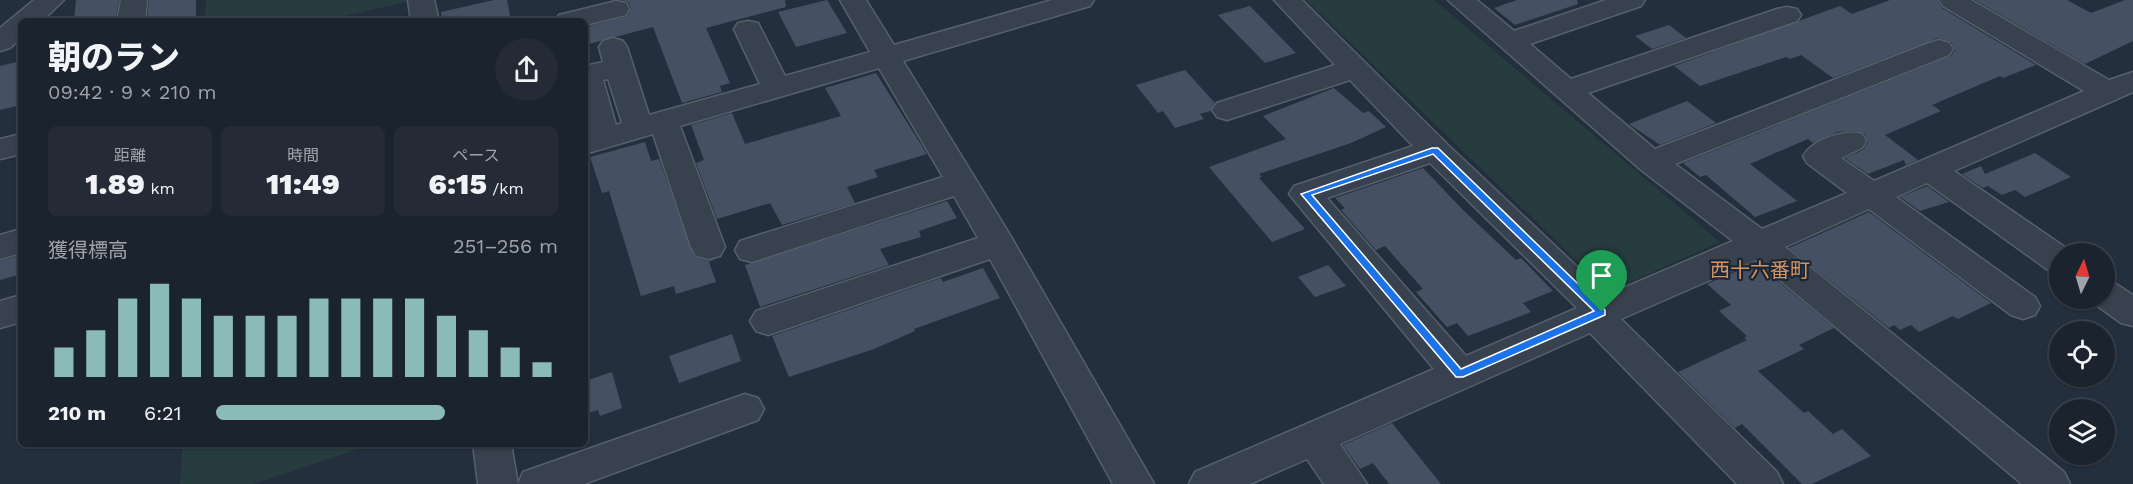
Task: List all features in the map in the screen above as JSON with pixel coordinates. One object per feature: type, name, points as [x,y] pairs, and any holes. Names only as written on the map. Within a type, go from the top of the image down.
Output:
[{"type":"street","points":[[29,18],[51,0]]},
{"type":"street","points":[[131,18],[134,0]]},
{"type":"street","points":[[422,0],[425,18]]},
{"type":"street","points":[[853,0],[998,244],[1134,484]]},
{"type":"street","points":[[588,83],[595,141],[1081,0]]},
{"type":"street","points":[[1287,0],[1763,484]]},
{"type":"street","points":[[1461,0],[1652,162],[1759,244],[2050,484]]},
{"type":"street","points":[[1510,42],[1632,0]]},
{"type":"street","points":[[1952,0],[2120,87]]},
{"type":"street","points":[[581,18],[616,9]]},
{"type":"street","points":[[1567,90],[1787,15]]},
{"type":"street","points":[[0,42],[18,27]]},
{"type":"street","points":[[748,29],[776,88]]},
{"type":"street","points":[[1652,162],[1939,49]]},
{"type":"street","points":[[588,74],[616,56],[708,247]]},
{"type":"street","points":[[1227,110],[1354,69]]},
{"type":"street","points":[[1209,484],[1759,244],[1875,196],[2120,87]]},
{"type":"street","points":[[1851,141],[1818,156],[2023,306]]},
{"type":"street","points":[[0,149],[18,145]]},
{"type":"street","points":[[1435,150],[1305,194],[1460,374]]},
{"type":"street","points":[[1932,171],[2049,253]]},
{"type":"street","points":[[752,250],[960,183]]},
{"type":"street","points":[[0,247],[18,242]]},
{"type":"street","points":[[768,321],[998,244]]},
{"type":"street","points":[[2115,301],[2133,313]]},
{"type":"street","points":[[0,315],[18,309]]},
{"type":"street","points":[[537,484],[745,409]]},
{"type":"street","points":[[1314,439],[1347,484]]},
{"type":"street","points":[[492,447],[498,484]]},
{"type":"green space","points":[[206,0],[406,0],[406,2],[336,18],[205,18]]},
{"type":"green space","points":[[1306,0],[1434,0],[1720,242],[1619,287],[1599,282]]},
{"type":"green space","points":[[183,447],[364,447],[254,484],[180,484]]},
{"type":"building","points":[[76,0],[119,0],[116,18],[74,18]]},
{"type":"building","points":[[149,0],[196,0],[196,18],[147,18]]},
{"type":"building","points":[[494,0],[507,0],[510,18],[442,18],[441,12]]},
{"type":"building","points":[[622,0],[785,0],[786,7],[706,28],[730,83],[720,86],[722,92],[682,103],[653,27],[588,44],[588,26],[628,16],[631,8],[628,2]]},
{"type":"building","points":[[827,0],[847,33],[796,47],[778,12]]},
{"type":"building","points":[[1517,0],[1577,0],[1578,4],[1515,25],[1494,8]]},
{"type":"building","points":[[1890,0],[1937,0],[1942,8],[2036,65],[2003,78],[2000,76],[1932,105],[1941,111],[1885,135],[1918,160],[1906,165],[1904,160],[1868,174],[1845,158],[1863,150],[1868,142],[1864,133],[1855,131],[1837,132],[1813,143],[1808,139],[1750,164],[1797,201],[1755,217],[1706,175],[1700,177],[1683,163],[1951,56],[1955,50],[1951,42],[1938,38],[1833,78],[1801,55],[1790,59],[1786,57],[1700,86],[1674,66],[1840,6],[1852,14]]},
{"type":"building","points":[[1975,0],[2067,0],[2091,13],[2125,0],[2133,0],[2133,41],[2085,64]]},
{"type":"building","points":[[1250,6],[1296,53],[1265,63],[1218,15]]},
{"type":"building","points":[[1669,25],[1686,38],[1652,49],[1635,36]]},
{"type":"building","points":[[18,62],[18,106],[0,110],[0,66]]},
{"type":"building","points":[[1185,70],[1215,103],[1210,111],[1200,114],[1204,119],[1175,128],[1163,111],[1158,113],[1136,85]]},
{"type":"building","points":[[876,73],[927,154],[874,170],[878,177],[847,187],[855,203],[782,225],[770,203],[717,219],[696,163],[704,160],[691,125],[732,113],[745,144],[841,116],[825,88]]},
{"type":"building","points":[[1334,88],[1363,113],[1369,111],[1386,127],[1351,143],[1259,174],[1262,177],[1259,178],[1305,229],[1272,242],[1209,167],[1286,139],[1263,116]]},
{"type":"building","points":[[1687,101],[1716,123],[1660,145],[1629,124]]},
{"type":"building","points":[[645,142],[651,161],[659,159],[694,257],[707,261],[716,259],[709,262],[716,282],[676,294],[674,286],[641,296],[609,191],[602,193],[590,157]]},
{"type":"building","points":[[2035,153],[2071,177],[2025,197],[2015,190],[2002,195],[1988,186],[1983,188],[1962,174],[1981,166],[1985,174]]},
{"type":"building","points":[[1423,168],[1463,210],[1516,260],[1521,258],[1553,291],[1523,303],[1531,312],[1468,336],[1457,323],[1447,327],[1416,292],[1423,289],[1385,246],[1376,250],[1341,210],[1345,208],[1335,198]]},
{"type":"building","points":[[1927,186],[1949,202],[1920,211],[1900,197]]},
{"type":"building","points":[[947,201],[957,218],[919,231],[921,237],[880,249],[889,265],[760,307],[745,265]]},
{"type":"building","points":[[1869,212],[1991,303],[1958,319],[1953,316],[1919,332],[1911,325],[1900,330],[1894,325],[1889,328],[1789,248]]},
{"type":"building","points":[[18,256],[18,275],[0,280],[0,261]]},
{"type":"building","points":[[1756,263],[1834,328],[1799,345],[1804,349],[1758,371],[1804,413],[1808,411],[1833,434],[1842,429],[1871,456],[1812,484],[1802,484],[1742,424],[1735,428],[1678,372],[1747,340],[1744,338],[1747,336],[1719,311],[1731,305],[1707,284]]},
{"type":"building","points":[[1328,265],[1346,286],[1315,297],[1298,277]]},
{"type":"building","points":[[983,268],[1000,298],[914,329],[915,331],[874,349],[789,377],[772,336],[941,278],[943,282]]},
{"type":"building","points":[[732,334],[741,361],[679,383],[669,356]]},
{"type":"building","points":[[612,372],[622,408],[600,416],[598,410],[588,413],[588,380]]},
{"type":"building","points":[[1392,423],[1441,484],[1389,484],[1373,463],[1360,469],[1343,445]]},
{"type":"district","name":"西十六番町","points":[[1760,270]]},
{"type":"route","points":[[1435,150],[1602,312],[1460,374],[1305,194],[1435,150]]}]
